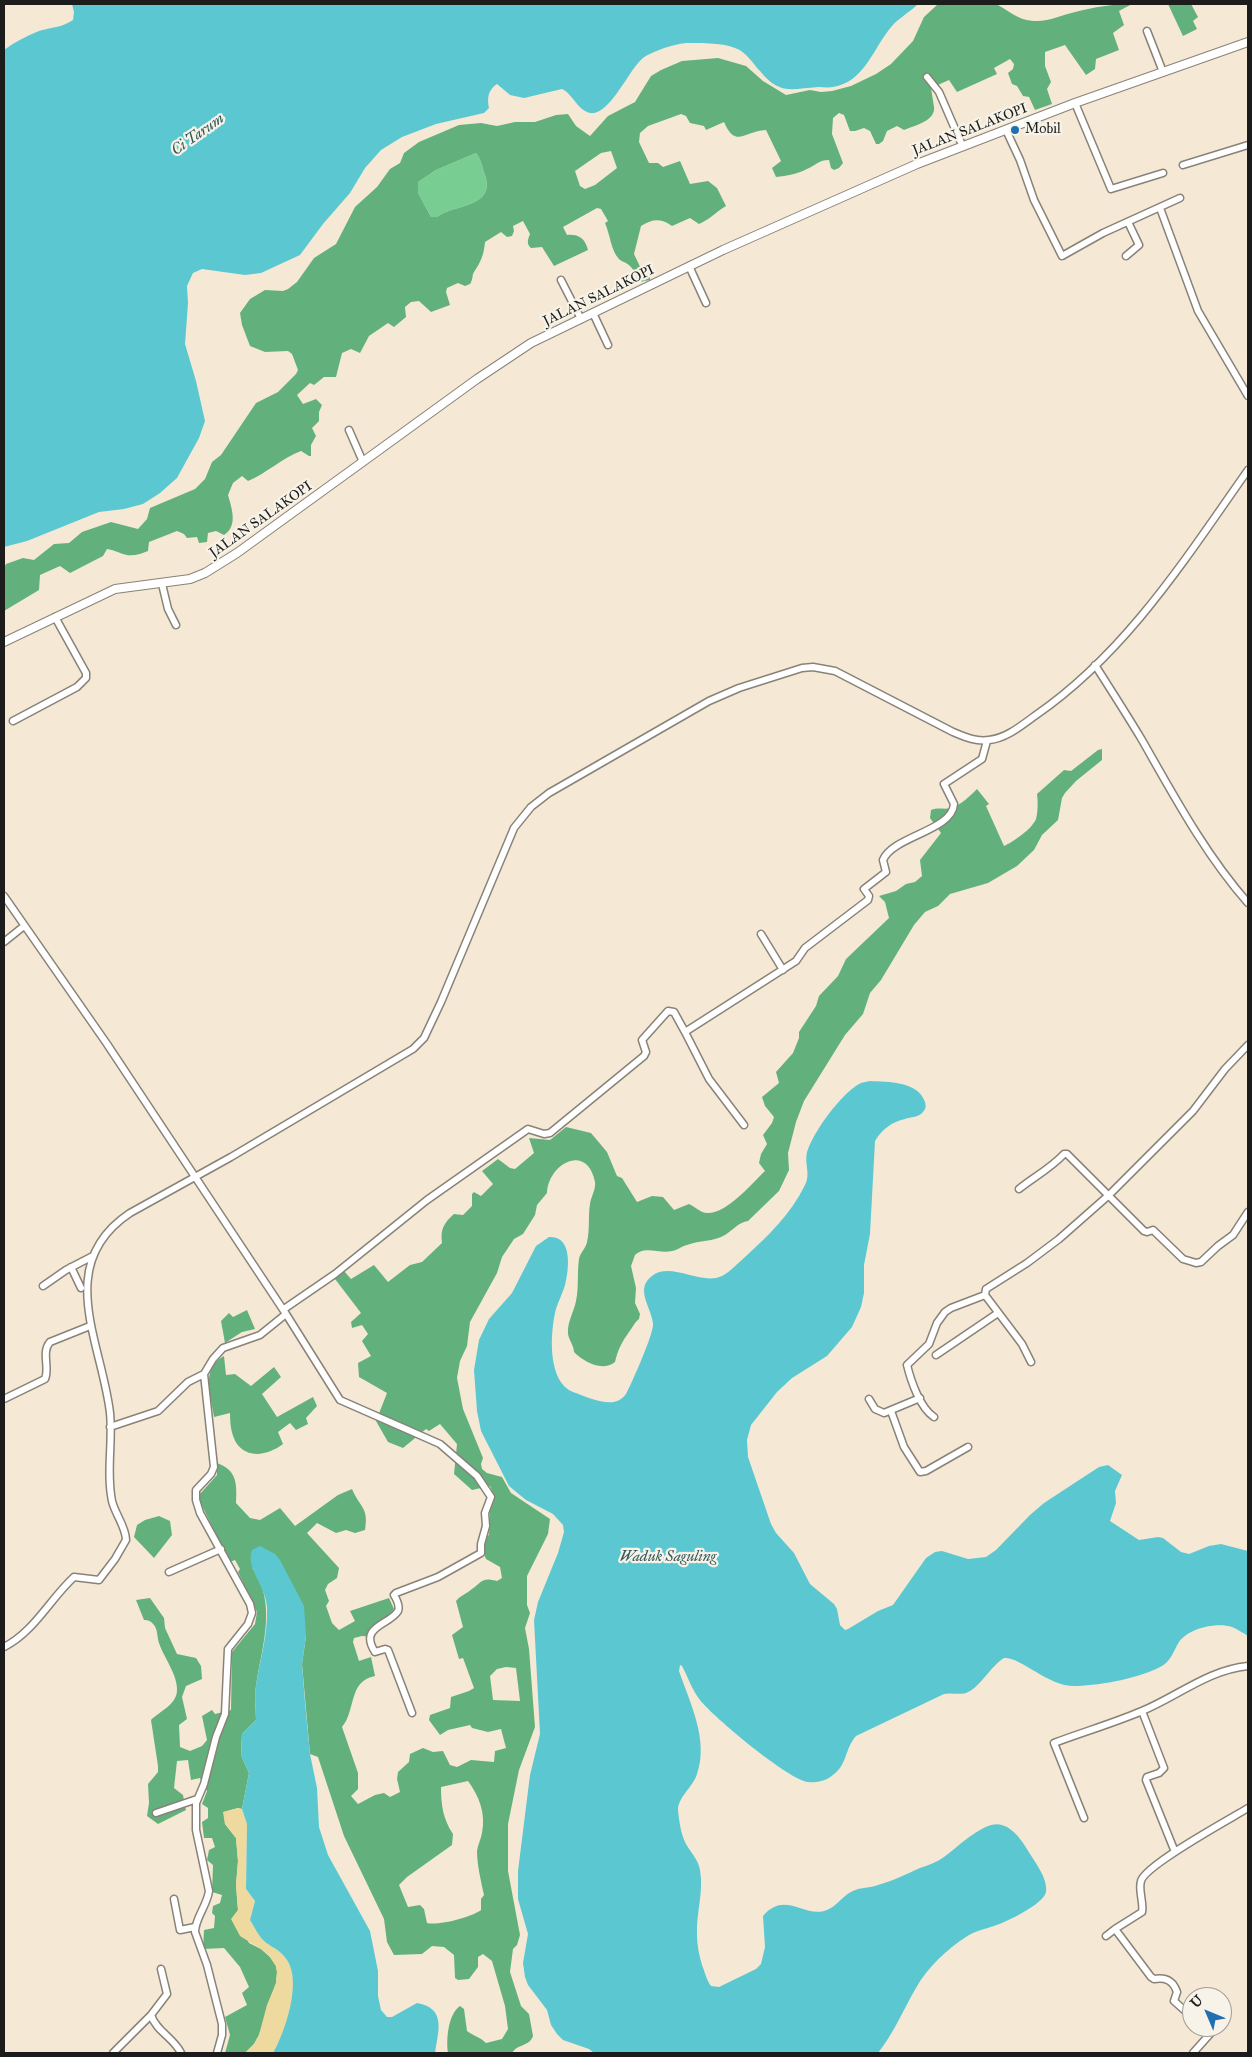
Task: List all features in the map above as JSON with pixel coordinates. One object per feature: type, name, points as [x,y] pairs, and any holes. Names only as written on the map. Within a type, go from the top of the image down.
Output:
[{"type":"street","points":[[1147,31],[1163,72]]},
{"type":"street","name":"JALAN SALAKOPI","points":[[4,642],[114,589],[184,581],[205,573],[237,553],[520,350],[689,266],[766,230],[962,145],[1248,42]]},
{"type":"street","points":[[927,77],[939,92],[962,145]]},
{"type":"street","points":[[1075,103],[1110,189],[1163,172]]},
{"type":"street","points":[[1006,130],[1020,160],[1034,200],[1064,256],[1102,233],[1180,198]]},
{"type":"street","points":[[1183,165],[1247,148]]},
{"type":"street","points":[[1160,208],[1198,311],[1248,396]]},
{"type":"street","points":[[1126,256],[1139,245],[1128,222]]},
{"type":"street","points":[[689,266],[706,303]]},
{"type":"street","points":[[561,280],[581,319]]},
{"type":"street","points":[[593,313],[608,344]]},
{"type":"street","points":[[349,430],[363,462]]},
{"type":"street","points":[[4,1647],[15,1640],[36,1620],[74,1577],[99,1580],[124,1544],[126,1536],[115,1509],[111,1489],[110,1427],[106,1388],[90,1326],[87,1301],[89,1270],[93,1256],[106,1232],[119,1220],[308,1113],[420,1043],[426,1036],[441,1002],[514,828],[531,807],[549,792],[700,705],[739,688],[794,669],[813,667],[838,672],[953,732],[972,739],[987,741],[1008,733],[1057,700],[1095,665],[1159,594],[1248,470]]},
{"type":"street","points":[[162,584],[168,609],[176,626]]},
{"type":"street","points":[[13,721],[77,687],[86,678],[86,673],[55,617]]},
{"type":"street","points":[[1095,665],[1142,740],[1174,797],[1248,903]]},
{"type":"street","points":[[685,1032],[796,961],[805,948],[868,900],[869,896],[864,889],[886,872],[883,860],[887,854],[905,841],[934,826],[951,813],[954,804],[944,784],[982,759],[987,741]]},
{"type":"street","points":[[4,896],[107,1044],[194,1178],[285,1311],[340,1400],[440,1444],[477,1476],[491,1497],[485,1513],[486,1526],[481,1544],[481,1552],[438,1577],[396,1594],[394,1596],[399,1606],[398,1611],[377,1627],[371,1636],[370,1644],[375,1652],[388,1650],[412,1712]]},
{"type":"street","points":[[4,942],[24,926]]},
{"type":"street","points":[[761,934],[783,970]]},
{"type":"street","points":[[110,1427],[158,1411],[188,1382],[204,1374],[221,1350],[229,1345],[260,1335],[285,1311],[335,1274],[427,1200],[528,1129],[544,1134],[550,1133],[645,1055],[642,1040],[669,1011],[674,1012],[709,1079],[744,1125]]},
{"type":"street","points":[[1031,1362],[1022,1344],[985,1295],[986,1288],[1027,1263],[1053,1244],[1109,1196],[1193,1111],[1225,1069],[1248,1045]]},
{"type":"street","points":[[1019,1190],[1037,1174],[1052,1166],[1066,1154],[1144,1231],[1153,1230],[1183,1259],[1192,1263],[1201,1262],[1232,1236],[1248,1212]]},
{"type":"street","points":[[43,1286],[71,1267],[93,1256]]},
{"type":"street","points":[[71,1267],[81,1288]]},
{"type":"street","points":[[934,1417],[929,1413],[920,1398],[908,1367],[909,1363],[929,1344],[937,1323],[944,1312],[985,1295]]},
{"type":"street","points":[[936,1356],[998,1313]]},
{"type":"street","points":[[4,1399],[45,1379],[47,1375],[46,1347],[50,1342],[90,1326]]},
{"type":"street","points":[[204,1374],[214,1466],[211,1474],[197,1488],[195,1496],[200,1513],[250,1604],[252,1613],[248,1624],[228,1649],[225,1714],[216,1737],[204,1784],[197,1799],[195,1819],[208,1892],[195,1927],[222,2024],[222,2035],[217,2053]]},
{"type":"street","points":[[869,1399],[877,1411],[884,1413],[920,1398]]},
{"type":"street","points":[[891,1411],[904,1447],[919,1472],[926,1471],[968,1447]]},
{"type":"street","points":[[168,1572],[221,1549]]},
{"type":"street","points":[[1084,1818],[1054,1743],[1142,1711],[1206,1678],[1232,1668],[1248,1666]]},
{"type":"street","points":[[1142,1711],[1164,1768],[1159,1773],[1147,1777],[1146,1780],[1175,1852]]},
{"type":"street","points":[[156,1813],[197,1799]]},
{"type":"street","points":[[1106,1936],[1142,1912],[1141,1881],[1144,1876],[1175,1852],[1248,1808]]},
{"type":"street","points":[[174,1898],[180,1930],[195,1927]]},
{"type":"street","points":[[1116,1929],[1154,1980],[1164,1978],[1172,1983],[1177,1992],[1174,2001],[1182,2008]]},
{"type":"street","points":[[113,2053],[151,2015],[167,1994],[161,1968]]},
{"type":"street","points":[[151,2015],[158,2027],[175,2043],[181,2053]]},
{"type":"street","points":[[1193,2053],[1207,2037]]},
{"type":"green space","points":[[992,3],[1023,19],[1039,21],[1096,7],[1132,4],[1119,11],[1124,25],[1113,33],[1119,50],[1096,59],[1095,69],[1086,75],[1065,45],[1045,52],[1045,66],[1051,82],[1047,89],[1052,104],[1035,110],[1029,97],[1023,96],[1017,86],[1012,84],[1008,73],[1013,69],[1014,64],[1010,59],[994,68],[997,74],[957,92],[949,80],[931,88],[934,112],[931,116],[923,122],[904,130],[897,126],[887,131],[883,141],[879,144],[876,144],[870,131],[864,128],[850,131],[844,115],[839,113],[833,118],[832,134],[843,163],[834,170],[831,168],[829,160],[826,160],[799,172],[776,177],[772,168],[781,161],[766,130],[737,137],[728,130],[724,122],[706,130],[704,126],[690,123],[686,116],[681,114],[648,126],[640,133],[639,142],[649,163],[658,163],[663,167],[680,161],[690,184],[708,181],[717,188],[726,206],[699,224],[690,218],[672,226],[656,220],[641,226],[634,254],[644,275],[650,275],[650,280],[639,282],[633,269],[616,256],[605,223],[608,221],[601,209],[597,208],[563,227],[567,235],[578,236],[583,240],[588,250],[554,266],[542,247],[531,248],[528,245],[530,234],[523,221],[513,226],[512,236],[507,237],[501,232],[485,242],[482,258],[473,273],[470,284],[465,286],[458,283],[447,288],[446,292],[450,305],[431,312],[419,301],[411,302],[405,307],[406,317],[394,327],[388,323],[369,336],[360,353],[351,349],[342,353],[336,377],[324,377],[314,385],[310,383],[297,395],[303,404],[316,399],[322,405],[319,412],[319,421],[312,428],[316,436],[311,445],[311,456],[301,451],[248,481],[242,476],[233,483],[228,495],[233,517],[231,527],[224,535],[216,531],[208,533],[207,542],[199,543],[197,537],[187,538],[184,534],[177,531],[149,542],[148,551],[139,554],[126,555],[107,549],[103,556],[70,573],[60,566],[40,575],[39,590],[4,611],[4,568],[6,564],[23,558],[34,560],[54,544],[69,543],[82,532],[111,522],[138,529],[147,519],[150,508],[195,489],[205,479],[212,462],[221,455],[256,403],[278,392],[298,370],[292,354],[288,351],[265,352],[250,346],[242,325],[240,313],[250,299],[265,290],[283,291],[297,282],[314,258],[336,244],[355,207],[377,187],[390,169],[400,163],[404,153],[419,142],[459,125],[481,123],[497,126],[515,122],[535,122],[556,115],[568,114],[576,126],[590,136],[608,116],[635,102],[651,76],[682,61],[718,58],[746,66],[763,81],[786,95],[810,90],[832,91],[851,86],[876,74],[891,64],[913,41],[924,17],[938,4]],"holes":[[[611,151],[617,168],[595,185],[585,189],[580,186],[575,171],[601,153]],[[476,153],[485,175],[487,186],[485,194],[472,203],[437,217],[431,217],[418,193],[418,182],[436,170]]]},
{"type":"green space","points":[[1168,4],[1191,4],[1198,17],[1193,21],[1197,29],[1183,36]]},
{"type":"green space","points":[[476,153],[485,175],[487,186],[485,194],[472,203],[437,217],[431,217],[418,193],[418,182],[436,170]]},
{"type":"green space","points":[[1102,749],[1102,760],[1076,781],[1065,793],[1062,798],[1058,820],[1042,835],[1034,850],[1017,866],[988,883],[950,894],[938,906],[925,912],[914,925],[881,980],[870,993],[863,1014],[845,1035],[804,1101],[788,1153],[789,1170],[779,1191],[748,1221],[720,1237],[692,1243],[672,1251],[648,1250],[635,1255],[631,1266],[636,1288],[635,1303],[640,1314],[639,1319],[620,1346],[615,1362],[610,1365],[599,1366],[588,1362],[574,1352],[568,1334],[577,1296],[579,1259],[587,1242],[590,1204],[595,1185],[591,1170],[584,1163],[577,1160],[568,1162],[554,1173],[547,1193],[537,1205],[535,1215],[523,1234],[514,1239],[502,1257],[497,1273],[470,1322],[467,1346],[460,1361],[457,1378],[463,1409],[483,1458],[482,1469],[487,1473],[502,1477],[511,1493],[550,1519],[548,1534],[527,1576],[527,1605],[530,1613],[525,1628],[529,1649],[535,1727],[519,1770],[508,1824],[508,1871],[520,1935],[517,1945],[513,1949],[510,1972],[521,2006],[529,2014],[533,2036],[529,2042],[512,2053],[448,2053],[447,2041],[450,2021],[460,2006],[464,2009],[467,2031],[486,2043],[502,2039],[508,2029],[505,2006],[492,1961],[483,1954],[478,1957],[478,1967],[469,1979],[458,1980],[455,1978],[454,1955],[444,1947],[432,1946],[422,1954],[394,1955],[387,1942],[384,1919],[344,1836],[318,1757],[310,1754],[302,1664],[306,1636],[251,1566],[259,1580],[266,1609],[264,1640],[255,1690],[256,1720],[242,1734],[241,1755],[249,1773],[242,1809],[238,1808],[224,1812],[225,1824],[236,1838],[238,1910],[235,1915],[249,1943],[261,1949],[270,1957],[276,1966],[277,1972],[276,1983],[259,2035],[254,2044],[245,2053],[225,2053],[230,2035],[225,2017],[247,2005],[242,1993],[249,1987],[240,1967],[224,1948],[203,1949],[204,1930],[214,1928],[215,1916],[212,1913],[213,1906],[220,1903],[222,1895],[212,1892],[213,1865],[207,1860],[209,1850],[215,1847],[212,1838],[204,1838],[202,1822],[208,1818],[208,1808],[202,1804],[207,1791],[200,1778],[191,1780],[188,1760],[177,1761],[174,1788],[183,1795],[186,1810],[158,1824],[147,1816],[149,1803],[148,1784],[158,1772],[151,1720],[174,1700],[177,1685],[161,1649],[155,1627],[151,1622],[144,1620],[136,1600],[150,1598],[164,1618],[165,1628],[177,1654],[196,1658],[201,1666],[202,1679],[186,1686],[182,1697],[187,1719],[179,1725],[180,1747],[190,1751],[202,1746],[207,1740],[202,1716],[212,1710],[215,1714],[231,1710],[232,1652],[255,1624],[257,1612],[238,1572],[240,1569],[235,1560],[230,1562],[201,1504],[199,1495],[217,1475],[217,1463],[224,1466],[232,1474],[236,1484],[236,1503],[250,1518],[260,1520],[280,1508],[295,1526],[338,1495],[352,1489],[365,1512],[365,1530],[355,1533],[346,1530],[336,1533],[317,1523],[307,1533],[339,1568],[337,1578],[328,1584],[325,1590],[329,1601],[326,1606],[332,1623],[339,1630],[355,1621],[350,1611],[389,1598],[394,1609],[376,1631],[375,1637],[362,1636],[354,1638],[353,1642],[359,1661],[371,1657],[375,1676],[366,1679],[356,1690],[349,1713],[342,1727],[358,1773],[358,1789],[351,1796],[358,1804],[375,1795],[384,1793],[390,1797],[400,1792],[397,1779],[398,1772],[409,1762],[410,1754],[423,1748],[433,1752],[443,1751],[450,1765],[457,1767],[471,1760],[494,1762],[495,1751],[506,1748],[501,1729],[488,1732],[472,1728],[470,1725],[448,1730],[440,1735],[429,1720],[430,1715],[450,1708],[451,1697],[474,1688],[463,1658],[459,1659],[452,1635],[463,1627],[456,1601],[483,1580],[497,1581],[502,1578],[500,1567],[486,1559],[478,1541],[489,1535],[490,1511],[495,1498],[490,1486],[472,1490],[454,1474],[457,1444],[440,1424],[429,1431],[426,1429],[403,1448],[388,1442],[376,1421],[387,1393],[359,1377],[358,1363],[371,1356],[362,1341],[368,1334],[362,1325],[352,1328],[351,1322],[361,1313],[335,1279],[344,1271],[351,1279],[374,1265],[388,1282],[410,1265],[422,1262],[442,1243],[442,1230],[448,1220],[454,1214],[463,1215],[472,1206],[472,1194],[474,1192],[481,1196],[493,1184],[482,1171],[498,1159],[510,1168],[515,1169],[534,1153],[529,1138],[550,1140],[566,1127],[591,1133],[607,1152],[617,1176],[622,1178],[637,1202],[652,1196],[663,1197],[674,1210],[689,1204],[707,1213],[723,1209],[765,1171],[759,1163],[761,1154],[767,1144],[763,1135],[774,1117],[765,1106],[762,1097],[779,1083],[776,1072],[793,1053],[799,1038],[799,1032],[816,1006],[819,996],[838,976],[846,959],[889,918],[885,902],[879,896],[896,891],[906,884],[915,882],[922,876],[920,860],[941,833],[930,818],[931,810],[955,807],[977,789],[989,804],[986,806],[1004,846],[1022,835],[1034,823],[1037,813],[1037,794],[1064,770],[1071,771]],"holes":[[[506,1667],[516,1668],[520,1701],[493,1700],[490,1676],[497,1669]],[[468,1781],[478,1799],[483,1819],[482,1833],[477,1851],[478,1867],[484,1895],[481,1899],[481,1910],[455,1920],[432,1924],[427,1923],[424,1909],[420,1905],[408,1907],[399,1885],[407,1877],[452,1845],[453,1834],[443,1812],[441,1787]]]},
{"type":"green space","points":[[247,1310],[255,1329],[242,1332],[225,1343],[221,1321],[229,1313],[233,1317]]},
{"type":"green space","points":[[224,1356],[226,1375],[235,1374],[251,1386],[274,1367],[281,1377],[262,1394],[277,1417],[313,1397],[317,1406],[306,1418],[308,1424],[296,1430],[290,1423],[278,1432],[283,1444],[266,1453],[253,1454],[242,1449],[233,1437],[230,1413],[214,1417],[209,1375],[217,1361]]},
{"type":"green space","points":[[159,1516],[170,1521],[172,1535],[154,1558],[134,1537],[137,1525],[145,1520]]},
{"type":"sand","points":[[238,1808],[242,1809],[247,1824],[246,1889],[255,1901],[250,1920],[263,1940],[281,1953],[287,1960],[293,1981],[287,2020],[273,2053],[245,2053],[254,2044],[259,2035],[267,2005],[276,1983],[277,1972],[276,1966],[270,1957],[240,1936],[231,1919],[238,1910],[236,1885],[238,1861],[236,1838],[225,1824],[223,1812]]},
{"type":"water","name":"Ci Tarum","points":[[72,4],[918,4],[892,26],[861,71],[844,84],[833,87],[786,89],[773,84],[739,50],[719,44],[685,43],[659,50],[643,58],[612,100],[597,112],[590,113],[582,109],[562,89],[524,98],[510,95],[497,84],[490,92],[488,98],[489,108],[484,113],[436,124],[402,137],[381,150],[365,168],[350,193],[323,224],[300,255],[261,273],[245,275],[202,269],[193,273],[187,286],[188,303],[185,344],[205,421],[199,438],[177,478],[160,493],[143,504],[124,509],[99,512],[27,541],[4,547],[4,50],[34,33],[69,23],[73,20]]},
{"type":"water","name":"Waduk Saguling","points":[[870,1081],[909,1086],[921,1095],[926,1106],[919,1115],[892,1124],[875,1141],[870,1234],[864,1265],[864,1293],[861,1307],[852,1327],[827,1356],[792,1378],[777,1392],[751,1425],[747,1440],[748,1457],[771,1524],[776,1533],[794,1553],[810,1584],[834,1604],[837,1609],[840,1625],[845,1630],[848,1629],[878,1611],[893,1605],[926,1558],[935,1552],[942,1551],[968,1559],[986,1557],[996,1550],[1044,1503],[1099,1467],[1108,1465],[1122,1475],[1115,1491],[1116,1503],[1110,1521],[1139,1540],[1163,1538],[1181,1552],[1189,1554],[1209,1546],[1221,1544],[1248,1551],[1248,1636],[1226,1626],[1204,1627],[1184,1637],[1170,1658],[1162,1666],[1132,1677],[1077,1686],[1056,1682],[1019,1662],[1004,1658],[994,1666],[977,1686],[968,1692],[944,1694],[856,1736],[839,1769],[827,1779],[813,1782],[799,1779],[785,1771],[752,1747],[719,1719],[697,1696],[680,1665],[679,1671],[697,1722],[701,1748],[697,1774],[680,1801],[678,1810],[684,1840],[696,1859],[700,1870],[701,1886],[697,1942],[702,1965],[711,1986],[719,1987],[756,1969],[761,1964],[765,1947],[763,1916],[771,1908],[788,1905],[821,1912],[829,1909],[853,1891],[889,1882],[939,1860],[972,1835],[995,1824],[1007,1827],[1020,1838],[1042,1874],[1046,1883],[1046,1892],[1044,1897],[1032,1907],[1007,1921],[969,1935],[938,1960],[926,1973],[911,1996],[894,2029],[878,2053],[594,2053],[589,2049],[563,2040],[557,2034],[551,2025],[547,2010],[528,1985],[525,1977],[523,1963],[528,1934],[518,1899],[518,1871],[530,1775],[540,1734],[534,1620],[538,1602],[558,1553],[564,1532],[563,1525],[553,1514],[526,1500],[509,1486],[481,1431],[477,1411],[474,1370],[479,1340],[489,1319],[512,1293],[536,1246],[549,1237],[557,1238],[566,1247],[568,1263],[564,1289],[553,1323],[552,1345],[555,1369],[565,1387],[573,1392],[607,1402],[621,1399],[626,1394],[632,1381],[652,1329],[652,1318],[644,1293],[647,1281],[660,1272],[668,1271],[714,1278],[722,1276],[734,1267],[762,1241],[793,1206],[807,1181],[806,1160],[810,1144],[828,1114],[852,1089],[860,1083]]},
{"type":"water","points":[[260,1546],[275,1554],[280,1560],[304,1606],[306,1636],[302,1664],[310,1754],[317,1788],[319,1827],[328,1855],[370,1931],[378,1971],[378,1996],[381,2010],[387,2017],[392,2017],[417,2003],[433,2010],[437,2015],[439,2029],[435,2053],[273,2053],[287,2020],[293,1981],[287,1960],[281,1953],[263,1940],[250,1920],[255,1901],[246,1889],[247,1824],[242,1809],[249,1773],[241,1755],[242,1734],[256,1720],[255,1689],[267,1618],[264,1593],[251,1563],[252,1550]]},
{"type":"place","name":"Mobil","points":[[1015,130]]}]
